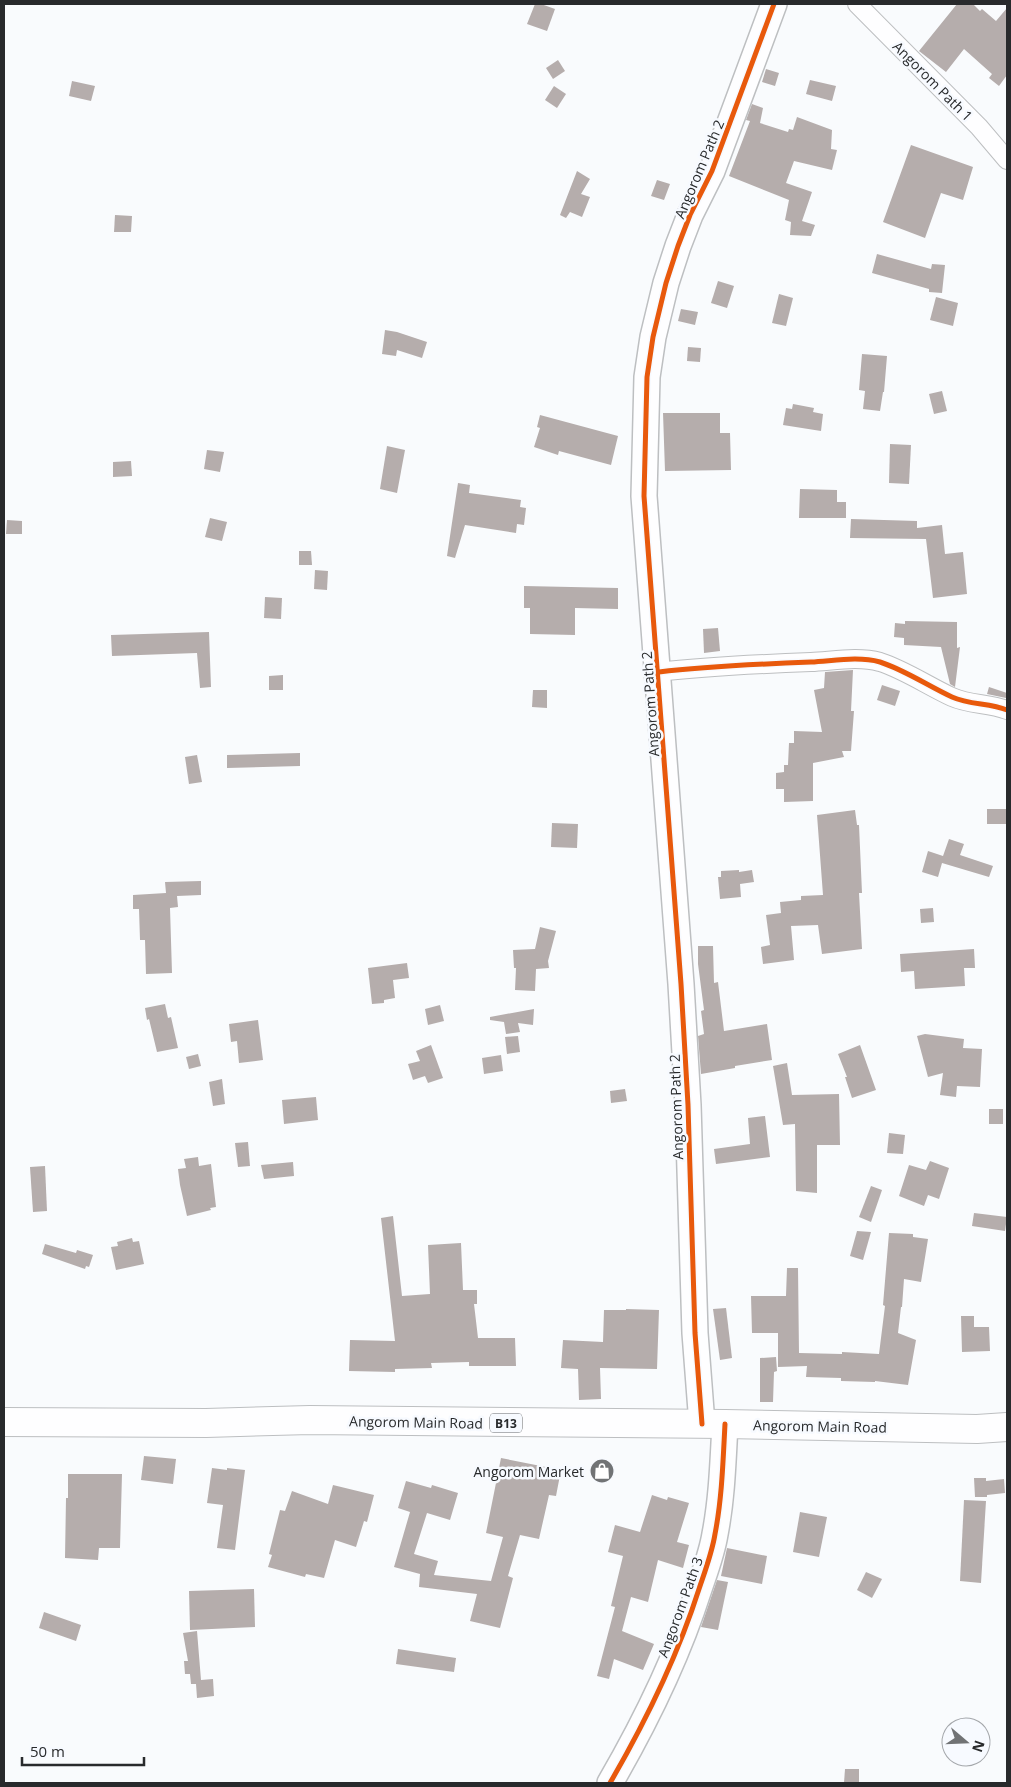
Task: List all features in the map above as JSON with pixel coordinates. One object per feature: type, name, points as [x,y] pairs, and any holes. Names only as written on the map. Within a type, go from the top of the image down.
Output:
[{"type":"highway","name":"Angorom Main Road","points":[[4,1422],[206,1423],[310,1420],[977,1429],[1007,1427]]},
{"type":"street","name":"Angorom Path 2","points":[[714,1424],[695,1333],[688,1114],[681,984],[659,672],[644,496],[647,377],[653,336],[666,283],[678,246],[690,215],[712,171],[774,4]]},
{"type":"street","name":"Angorom Path 1","points":[[858,4],[979,127],[1007,160]]},
{"type":"street","points":[[659,672],[745,664],[859,659],[879,662],[901,671],[953,698],[968,703],[1007,710]]},
{"type":"street","name":"Angorom Path 3","points":[[610,1783],[646,1719],[668,1673],[704,1575],[715,1535],[722,1485],[714,1424]]},
{"type":"building","points":[[535,4],[555,9],[547,31],[527,24]]},
{"type":"building","points":[[957,4],[973,4],[996,21],[1007,8],[1007,75],[999,86],[989,78],[992,74],[964,49],[946,72],[919,51]]},
{"type":"building","points":[[558,60],[565,71],[553,79],[546,68]]},
{"type":"building","points":[[766,69],[779,73],[775,86],[762,82]]},
{"type":"building","points":[[810,80],[836,86],[832,101],[806,94]]},
{"type":"building","points":[[72,81],[95,86],[91,101],[69,96]]},
{"type":"building","points":[[554,86],[566,94],[557,108],[545,100]]},
{"type":"building","points":[[752,104],[763,108],[760,123],[788,132],[789,129],[793,130],[797,117],[832,130],[831,149],[837,150],[832,170],[794,161],[786,183],[812,192],[802,221],[815,225],[811,236],[790,235],[791,222],[785,220],[789,200],[729,176],[750,121],[746,120]]},
{"type":"building","points":[[911,145],[973,167],[963,200],[941,193],[925,238],[883,222]]},
{"type":"building","points":[[577,171],[590,179],[581,194],[590,197],[582,217],[570,212],[566,218],[560,215]]},
{"type":"building","points":[[657,180],[670,184],[664,200],[651,196]]},
{"type":"building","points":[[115,215],[132,216],[131,232],[114,232]]},
{"type":"building","points":[[877,254],[931,269],[932,264],[945,265],[942,293],[929,292],[929,289],[872,273]]},
{"type":"building","points":[[718,281],[734,286],[727,308],[711,303]]},
{"type":"building","points":[[779,294],[793,298],[786,326],[772,323]]},
{"type":"building","points":[[936,297],[958,303],[953,326],[930,320]]},
{"type":"building","points":[[681,309],[698,312],[695,325],[678,321]]},
{"type":"building","points":[[385,330],[427,342],[422,358],[397,350],[396,356],[382,354]]},
{"type":"building","points":[[688,347],[701,348],[700,362],[687,361]]},
{"type":"building","points":[[862,354],[887,356],[884,392],[880,411],[863,409],[865,391],[859,390]]},
{"type":"building","points":[[942,391],[947,411],[934,414],[929,394]]},
{"type":"building","points":[[793,404],[814,408],[813,412],[823,414],[821,431],[783,425],[786,408],[792,409]]},
{"type":"building","points":[[663,413],[720,413],[720,433],[730,433],[731,470],[665,471]]},
{"type":"building","points":[[540,415],[618,436],[611,465],[559,451],[558,455],[534,447],[540,428],[537,427]]},
{"type":"building","points":[[890,444],[911,445],[909,484],[889,483]]},
{"type":"building","points":[[387,446],[405,450],[397,493],[380,489]]},
{"type":"building","points":[[207,450],[224,452],[220,472],[204,469]]},
{"type":"building","points":[[131,461],[132,476],[113,477],[113,462]]},
{"type":"building","points":[[458,483],[470,485],[469,493],[521,500],[520,507],[526,508],[524,525],[517,524],[516,533],[465,525],[455,558],[447,556]]},
{"type":"building","points":[[800,489],[837,490],[837,502],[846,502],[846,518],[799,518]]},
{"type":"building","points":[[210,518],[227,522],[222,541],[205,537]]},
{"type":"building","points":[[851,519],[917,521],[917,528],[942,525],[945,554],[963,552],[967,594],[933,598],[926,539],[850,538]]},
{"type":"building","points":[[7,520],[22,521],[22,534],[6,534]]},
{"type":"building","points":[[299,551],[311,551],[312,565],[299,565]]},
{"type":"building","points":[[315,570],[328,571],[327,590],[314,589]]},
{"type":"building","points":[[524,586],[618,588],[618,609],[575,608],[575,635],[530,634],[530,608],[524,608]]},
{"type":"building","points":[[265,597],[282,598],[281,619],[264,618]]},
{"type":"building","points":[[905,621],[957,622],[957,648],[960,647],[955,687],[950,684],[941,647],[904,645],[904,638],[894,637],[895,623],[905,624]]},
{"type":"building","points":[[718,628],[720,651],[704,653],[703,629]]},
{"type":"building","points":[[209,632],[211,687],[200,688],[197,653],[112,656],[111,635]]},
{"type":"building","points":[[853,670],[851,711],[854,711],[851,751],[842,751],[844,757],[813,763],[813,801],[784,802],[784,789],[776,789],[776,773],[784,772],[784,765],[788,765],[789,743],[794,743],[794,731],[822,732],[814,690],[824,688],[825,672]]},
{"type":"building","points":[[283,675],[283,690],[269,690],[269,676]]},
{"type":"building","points":[[882,685],[900,691],[895,706],[877,700]]},
{"type":"building","points":[[989,687],[1007,693],[1006,698],[987,694]]},
{"type":"building","points":[[533,690],[547,690],[547,708],[532,707]]},
{"type":"building","points":[[300,753],[300,766],[227,768],[227,755]]},
{"type":"building","points":[[197,755],[202,782],[189,784],[185,757]]},
{"type":"building","points":[[987,809],[1007,809],[1007,824],[987,824]]},
{"type":"building","points":[[855,810],[857,825],[859,825],[862,893],[859,893],[862,949],[822,954],[818,925],[791,926],[794,960],[763,964],[761,947],[770,945],[766,915],[781,913],[780,902],[801,900],[801,896],[823,895],[817,815]]},
{"type":"building","points":[[552,823],[578,824],[577,848],[551,847]]},
{"type":"building","points":[[949,839],[964,844],[960,855],[993,866],[989,877],[942,863],[938,877],[922,872],[928,851],[943,856]]},
{"type":"building","points":[[739,870],[739,872],[752,870],[754,882],[740,884],[741,897],[720,899],[718,877],[721,877],[721,871]]},
{"type":"building","points":[[201,881],[201,895],[177,896],[178,907],[170,908],[172,973],[146,974],[145,940],[140,940],[139,909],[133,909],[133,895],[166,893],[165,882]]},
{"type":"building","points":[[933,908],[934,922],[921,923],[920,909]]},
{"type":"building","points":[[540,927],[556,931],[548,961],[549,968],[536,969],[535,991],[515,990],[516,968],[514,968],[513,950],[535,949]]},
{"type":"building","points":[[698,946],[713,946],[714,983],[718,982],[724,1031],[767,1024],[772,1060],[701,1074],[698,1036],[704,1034],[701,1011],[704,1010],[698,964]]},
{"type":"building","points":[[974,949],[975,968],[964,968],[965,986],[915,989],[914,971],[901,972],[900,954]]},
{"type":"building","points":[[407,963],[409,978],[393,980],[395,998],[384,1000],[384,1003],[372,1004],[368,968]]},
{"type":"building","points":[[165,1004],[168,1018],[171,1017],[178,1048],[157,1052],[145,1008]]},
{"type":"building","points":[[440,1005],[444,1021],[428,1025],[425,1009]]},
{"type":"building","points":[[534,1009],[533,1025],[518,1023],[520,1032],[506,1034],[504,1022],[490,1020],[490,1017]]},
{"type":"building","points":[[258,1020],[263,1060],[239,1063],[237,1041],[231,1042],[229,1024]]},
{"type":"building","points":[[925,1034],[964,1039],[963,1048],[982,1049],[980,1087],[957,1086],[956,1097],[940,1095],[943,1073],[928,1077],[917,1036]]},
{"type":"building","points":[[518,1036],[520,1052],[507,1054],[505,1037]]},
{"type":"building","points":[[431,1045],[443,1078],[428,1083],[425,1076],[413,1080],[408,1064],[420,1061],[416,1051]]},
{"type":"building","points":[[860,1045],[876,1090],[852,1098],[845,1077],[847,1077],[838,1054]]},
{"type":"building","points":[[198,1054],[201,1066],[189,1069],[186,1057]]},
{"type":"building","points":[[501,1055],[503,1071],[484,1074],[482,1058]]},
{"type":"building","points":[[787,1063],[792,1095],[839,1094],[840,1145],[817,1145],[817,1193],[796,1191],[795,1124],[783,1125],[773,1066]]},
{"type":"building","points":[[222,1079],[225,1104],[213,1106],[209,1082]]},
{"type":"building","points":[[625,1089],[627,1101],[611,1103],[610,1091]]},
{"type":"building","points":[[316,1097],[318,1120],[284,1124],[282,1100]]},
{"type":"building","points":[[989,1109],[1003,1109],[1003,1124],[989,1124]]},
{"type":"building","points":[[765,1116],[770,1157],[716,1164],[714,1149],[750,1144],[748,1118]]},
{"type":"building","points":[[889,1133],[905,1135],[903,1154],[887,1153]]},
{"type":"building","points":[[248,1142],[250,1166],[238,1167],[235,1143]]},
{"type":"building","points":[[198,1157],[199,1166],[211,1164],[216,1207],[187,1216],[178,1169],[186,1168],[184,1159]]},
{"type":"building","points":[[930,1161],[949,1168],[939,1199],[928,1195],[924,1206],[899,1196],[909,1165],[926,1170]]},
{"type":"building","points":[[293,1162],[294,1176],[264,1179],[261,1165]]},
{"type":"building","points":[[45,1166],[47,1211],[33,1212],[30,1167]]},
{"type":"building","points":[[871,1186],[882,1190],[871,1222],[859,1217]]},
{"type":"building","points":[[974,1213],[1007,1217],[1005,1231],[972,1226]]},
{"type":"building","points":[[393,1216],[402,1296],[430,1294],[428,1245],[461,1243],[463,1290],[477,1290],[477,1304],[474,1304],[478,1338],[515,1338],[516,1366],[469,1366],[469,1362],[431,1363],[432,1368],[395,1369],[395,1372],[349,1371],[350,1340],[395,1341],[381,1218]]},
{"type":"building","points":[[857,1231],[871,1232],[863,1260],[850,1256]]},
{"type":"building","points":[[889,1233],[913,1234],[913,1237],[928,1239],[921,1282],[904,1279],[898,1333],[916,1340],[908,1385],[875,1381],[841,1381],[841,1378],[806,1377],[807,1366],[778,1367],[778,1333],[752,1333],[751,1296],[786,1296],[787,1268],[798,1268],[799,1353],[842,1354],[842,1352],[879,1354],[885,1306],[883,1305]]},
{"type":"building","points":[[132,1238],[133,1242],[139,1241],[144,1264],[116,1270],[111,1247],[118,1246],[117,1242]]},
{"type":"building","points":[[45,1244],[76,1253],[77,1250],[93,1255],[89,1267],[86,1266],[85,1269],[42,1254]]},
{"type":"building","points":[[726,1308],[732,1358],[720,1360],[713,1309]]},
{"type":"building","points":[[604,1310],[659,1310],[657,1369],[600,1368],[601,1399],[579,1400],[578,1369],[561,1368],[563,1340],[603,1342]]},
{"type":"building","points":[[961,1316],[974,1316],[974,1327],[989,1327],[990,1351],[962,1352]]},
{"type":"building","points":[[776,1357],[777,1371],[774,1372],[773,1402],[760,1402],[760,1358]]},
{"type":"building","points":[[144,1456],[176,1459],[173,1484],[141,1480]]},
{"type":"building","points":[[501,1458],[561,1470],[556,1496],[549,1495],[539,1539],[520,1535],[508,1576],[513,1578],[500,1628],[470,1621],[477,1594],[419,1587],[420,1574],[394,1567],[410,1512],[398,1508],[406,1481],[431,1488],[432,1485],[458,1493],[450,1520],[427,1513],[414,1554],[438,1561],[434,1575],[491,1581],[503,1537],[486,1533]]},
{"type":"building","points":[[212,1468],[245,1470],[235,1550],[217,1548],[223,1505],[207,1503]]},
{"type":"building","points":[[68,1474],[122,1474],[120,1548],[99,1548],[98,1560],[65,1558]]},
{"type":"building","points":[[974,1478],[986,1478],[986,1481],[1004,1479],[1005,1493],[987,1495],[987,1497],[975,1497]]},
{"type":"building","points":[[333,1485],[374,1495],[367,1522],[364,1521],[356,1547],[335,1540],[324,1578],[306,1574],[305,1577],[268,1567],[272,1555],[269,1554],[280,1510],[285,1511],[292,1491],[328,1504]]},
{"type":"building","points":[[652,1495],[667,1500],[668,1497],[689,1503],[677,1542],[689,1545],[683,1568],[658,1560],[648,1602],[631,1597],[622,1631],[654,1644],[643,1670],[614,1659],[609,1679],[597,1676],[615,1607],[611,1606],[623,1556],[608,1552],[615,1525],[640,1532]]},
{"type":"building","points":[[964,1500],[986,1501],[981,1583],[960,1581]]},
{"type":"building","points":[[800,1512],[827,1517],[819,1557],[793,1552]]},
{"type":"building","points":[[727,1548],[767,1556],[762,1584],[721,1576]]},
{"type":"building","points":[[866,1572],[882,1579],[872,1598],[857,1590]]},
{"type":"building","points":[[717,1580],[728,1582],[718,1630],[701,1627]]},
{"type":"building","points":[[254,1589],[255,1627],[190,1630],[189,1591]]},
{"type":"building","points":[[44,1612],[81,1625],[76,1641],[39,1628]]},
{"type":"building","points":[[197,1631],[201,1680],[213,1679],[214,1696],[197,1698],[196,1684],[191,1684],[190,1674],[185,1674],[184,1661],[188,1661],[183,1633]]},
{"type":"building","points":[[398,1649],[456,1658],[454,1672],[396,1664]]},
{"type":"building","points":[[845,1769],[859,1769],[859,1783],[844,1783]]},
{"type":"cycle path","points":[[702,1424],[695,1333],[688,1105],[681,984],[644,496],[647,377],[653,337],[666,283],[678,246],[690,215],[712,171],[774,4]]},
{"type":"cycle path","points":[[659,672],[697,668],[863,659],[880,662],[898,669],[959,700],[1007,710]]},
{"type":"cycle path","points":[[610,1783],[648,1713],[671,1664],[708,1562],[714,1541],[719,1507],[725,1424]]},
{"type":"place","name":"Angorom Market","points":[[602,1471]]}]
